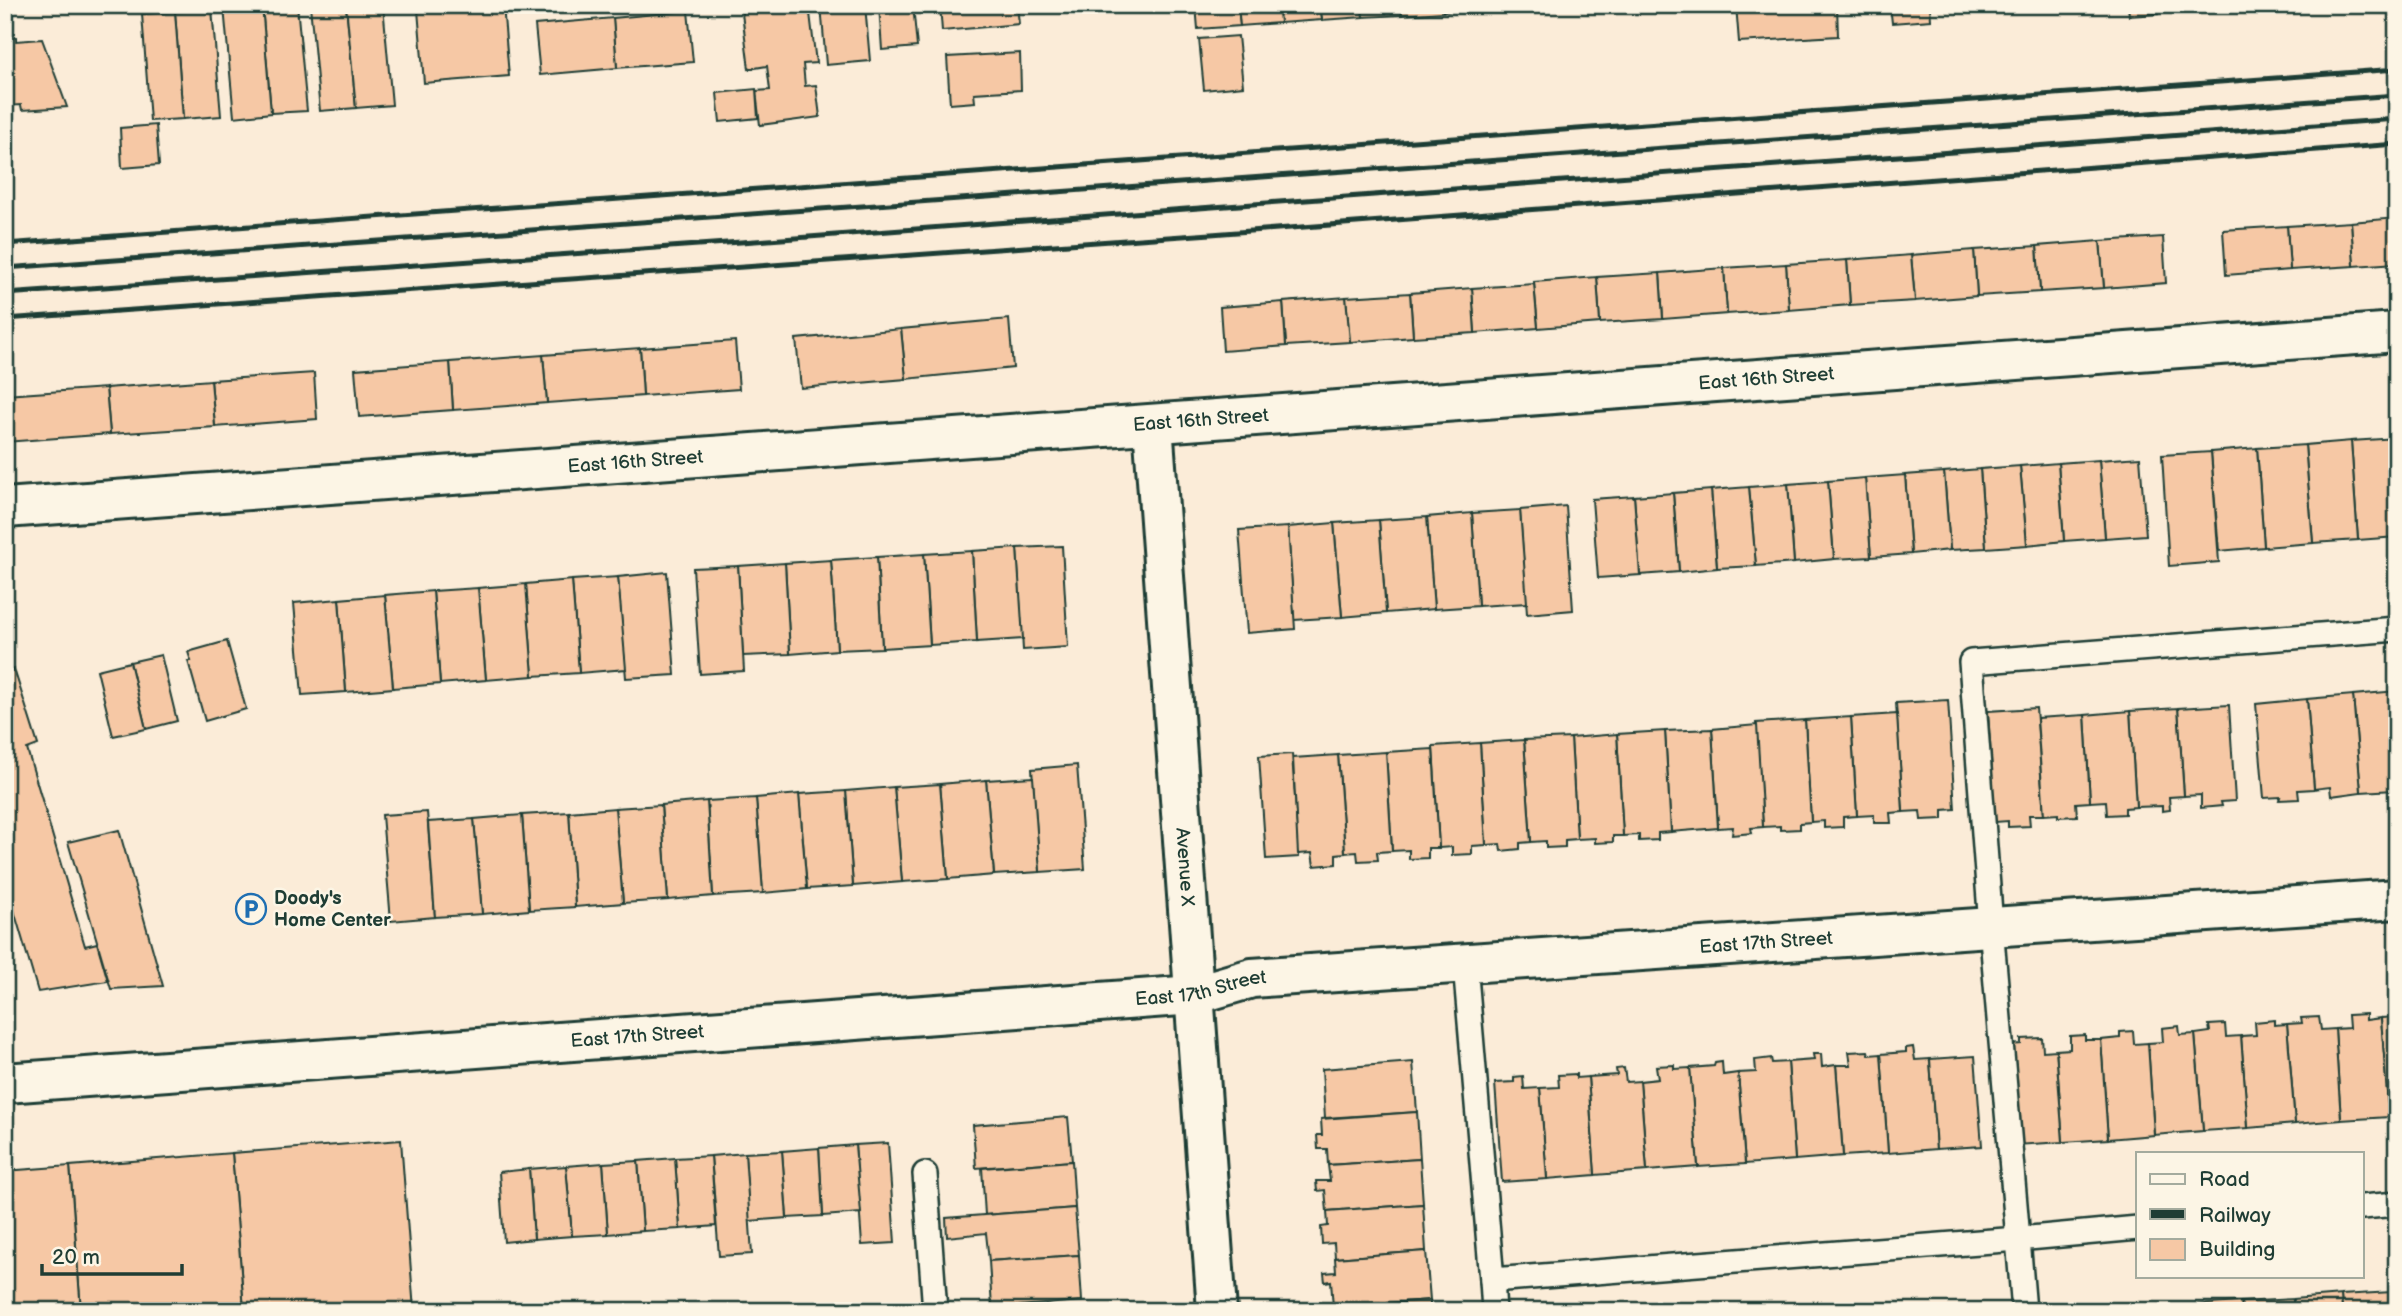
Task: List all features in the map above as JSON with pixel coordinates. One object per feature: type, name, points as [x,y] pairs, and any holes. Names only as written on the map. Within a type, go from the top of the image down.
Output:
[{"type":"street","name":"East 16th Street","points":[[5,508],[2397,332]]},
{"type":"street","name":"Avenue X","points":[[1153,424],[1217,1311]]},
{"type":"street","name":"East 17th Street","points":[[5,1083],[1194,995],[1252,978],[2397,899]]},
{"type":"lane","points":[[2024,1311],[1971,662],[2397,629]]},
{"type":"lane","points":[[1465,964],[1494,1311]]},
{"type":"lane","points":[[925,1174],[935,1311]]},
{"type":"lane","points":[[2364,1207],[2397,1204]]},
{"type":"lane","points":[[1492,1280],[2136,1228]]},
{"type":"building","points":[[262,5],[297,5],[307,111],[271,113]]},
{"type":"building","points":[[262,5],[271,113],[234,117],[224,7]]},
{"type":"building","points":[[310,5],[346,5],[356,108],[320,111]]},
{"type":"building","points":[[346,5],[383,5],[392,105],[356,108]]},
{"type":"building","points":[[466,5],[503,5],[509,76],[424,83],[418,10]]},
{"type":"building","points":[[741,5],[809,5],[816,63],[803,64],[805,86],[816,85],[820,117],[760,125],[756,91],[770,90],[767,66],[749,69]]},
{"type":"building","points":[[821,5],[865,5],[870,61],[826,65]]},
{"type":"building","points":[[879,5],[913,5],[917,47],[882,50]]},
{"type":"building","points":[[940,5],[1017,5],[1019,24],[942,31]]},
{"type":"building","points":[[1196,5],[1238,5],[1240,26],[1198,29]]},
{"type":"building","points":[[1238,5],[1279,5],[1280,23],[1240,26]]},
{"type":"building","points":[[1279,5],[1321,5],[1322,20],[1280,23]]},
{"type":"building","points":[[1321,5],[1362,5],[1363,17],[1322,20]]},
{"type":"building","points":[[1362,5],[1401,5],[1402,15],[1363,17]]},
{"type":"building","points":[[1401,5],[1443,5],[1443,12],[1402,15]]},
{"type":"building","points":[[1443,5],[1483,5],[1484,8],[1443,12]]},
{"type":"building","points":[[1736,5],[1837,5],[1838,36],[1739,42]]},
{"type":"building","points":[[1890,5],[1930,5],[1931,20],[1892,23]]},
{"type":"building","points":[[2128,5],[2157,5],[2158,14],[2129,16]]},
{"type":"building","points":[[2212,5],[2247,5],[2247,10],[2212,11]]},
{"type":"building","points":[[212,9],[221,116],[183,119],[175,12]]},
{"type":"building","points":[[688,11],[693,62],[617,68],[613,18]]},
{"type":"building","points":[[175,12],[183,119],[150,121],[142,14]]},
{"type":"building","points":[[613,18],[617,68],[540,75],[535,25]]},
{"type":"building","points":[[1238,36],[1243,86],[1204,90],[1199,39]]},
{"type":"building","points":[[16,37],[16,41],[42,39],[67,107],[22,110],[21,105],[5,106],[5,38]]},
{"type":"building","points":[[1020,53],[1021,90],[974,93],[975,102],[950,104],[947,57]]},
{"type":"building","points":[[756,89],[758,118],[720,122],[717,93]]},
{"type":"building","points":[[156,125],[159,165],[122,168],[120,128]]},
{"type":"building","points":[[2397,218],[2397,263],[2354,266],[2351,222]]},
{"type":"building","points":[[2351,222],[2354,266],[2290,270],[2287,226]]},
{"type":"building","points":[[2287,226],[2290,270],[2226,275],[2223,230]]},
{"type":"building","points":[[2163,237],[2166,283],[2104,288],[2100,241]]},
{"type":"building","points":[[2100,241],[2104,288],[2040,292],[2037,246]]},
{"type":"building","points":[[2037,246],[2040,292],[1977,296],[1974,250]]},
{"type":"building","points":[[1974,250],[1977,296],[1915,301],[1911,255]]},
{"type":"building","points":[[1911,255],[1915,301],[1850,305],[1847,260]]},
{"type":"building","points":[[1847,260],[1850,305],[1789,310],[1786,264]]},
{"type":"building","points":[[1786,264],[1789,310],[1727,314],[1724,268]]},
{"type":"building","points":[[1724,268],[1727,314],[1663,319],[1660,273]]},
{"type":"building","points":[[1660,273],[1663,319],[1600,323],[1597,277]]},
{"type":"building","points":[[1597,277],[1600,323],[1538,328],[1534,282]]},
{"type":"building","points":[[1534,284],[1538,328],[1475,333],[1472,288]]},
{"type":"building","points":[[1472,288],[1475,333],[1413,337],[1410,293]]},
{"type":"building","points":[[1410,293],[1413,337],[1350,342],[1346,297]]},
{"type":"building","points":[[1346,297],[1350,342],[1286,346],[1283,302]]},
{"type":"building","points":[[1283,302],[1286,346],[1223,351],[1220,307]]},
{"type":"building","points":[[1009,319],[1013,368],[906,379],[901,329]]},
{"type":"building","points":[[901,329],[906,379],[801,388],[796,339]]},
{"type":"building","points":[[735,341],[739,389],[643,396],[640,348]]},
{"type":"building","points":[[640,348],[643,396],[547,403],[543,355]]},
{"type":"building","points":[[543,355],[547,403],[453,410],[450,362]]},
{"type":"building","points":[[450,362],[453,410],[359,417],[355,369]]},
{"type":"building","points":[[314,373],[317,419],[215,427],[211,380]]},
{"type":"building","points":[[211,380],[215,427],[110,434],[106,388]]},
{"type":"building","points":[[106,388],[110,434],[5,442],[5,395]]},
{"type":"building","points":[[2397,438],[2397,537],[2358,540],[2351,441]]},
{"type":"building","points":[[2351,441],[2358,540],[2313,543],[2305,445]]},
{"type":"building","points":[[2305,445],[2313,543],[2264,547],[2257,448]]},
{"type":"building","points":[[2257,448],[2264,547],[2219,551],[2211,452]]},
{"type":"building","points":[[2211,452],[2219,562],[2169,566],[2162,455]]},
{"type":"building","points":[[2140,457],[2146,535],[2105,538],[2099,460]]},
{"type":"building","points":[[2099,460],[2105,538],[2064,541],[2058,463]]},
{"type":"building","points":[[2058,463],[2064,541],[2027,545],[2020,466]]},
{"type":"building","points":[[2020,466],[2027,545],[1986,548],[1980,469]]},
{"type":"building","points":[[1980,469],[1986,548],[1950,550],[1944,472]]},
{"type":"building","points":[[1944,472],[1950,550],[1911,554],[1905,475]]},
{"type":"building","points":[[1905,475],[1911,554],[1871,557],[1865,478]]},
{"type":"building","points":[[1865,478],[1871,557],[1834,559],[1828,481]]},
{"type":"building","points":[[1828,481],[1834,559],[1794,563],[1788,484]]},
{"type":"building","points":[[1788,484],[1794,563],[1756,566],[1749,487]]},
{"type":"building","points":[[1749,487],[1756,566],[1717,568],[1711,490]]},
{"type":"building","points":[[1711,490],[1717,568],[1679,572],[1673,493]]},
{"type":"building","points":[[1673,493],[1679,572],[1640,575],[1634,496]]},
{"type":"building","points":[[1634,496],[1640,575],[1598,578],[1592,499]]},
{"type":"building","points":[[1566,506],[1573,610],[1527,614],[1520,510]]},
{"type":"building","points":[[1520,510],[1527,603],[1478,606],[1472,513]]},
{"type":"building","points":[[1472,513],[1478,606],[1434,609],[1427,517]]},
{"type":"building","points":[[1427,517],[1434,609],[1386,613],[1379,520]]},
{"type":"building","points":[[1379,520],[1386,613],[1342,617],[1334,523]]},
{"type":"building","points":[[1334,523],[1342,617],[1294,620],[1288,527]]},
{"type":"building","points":[[1288,527],[1295,629],[1247,633],[1239,530]]},
{"type":"building","points":[[1062,546],[1068,647],[1023,650],[1017,548]]},
{"type":"building","points":[[1017,548],[1023,639],[977,642],[972,551]]},
{"type":"building","points":[[972,551],[977,642],[930,645],[924,554]]},
{"type":"building","points":[[924,554],[930,645],[882,648],[877,557]]},
{"type":"building","points":[[877,557],[882,648],[837,650],[831,560]]},
{"type":"building","points":[[831,560],[837,650],[790,654],[785,563]]},
{"type":"building","points":[[785,563],[790,654],[743,656],[738,566]]},
{"type":"building","points":[[738,566],[744,671],[700,674],[693,568]]},
{"type":"building","points":[[667,572],[675,675],[626,678],[618,577]]},
{"type":"building","points":[[618,577],[626,669],[579,673],[572,580]]},
{"type":"building","points":[[572,580],[579,673],[533,676],[526,584]]},
{"type":"building","points":[[526,584],[533,676],[486,680],[478,588]]},
{"type":"building","points":[[478,588],[486,680],[440,684],[433,591]]},
{"type":"building","points":[[433,591],[440,684],[393,688],[385,595]]},
{"type":"building","points":[[385,595],[393,688],[346,692],[339,599]]},
{"type":"building","points":[[339,599],[346,692],[302,695],[294,603]]},
{"type":"building","points":[[227,641],[246,709],[205,721],[188,661],[191,661],[188,652]]},
{"type":"building","points":[[161,655],[177,721],[146,729],[130,662]]},
{"type":"building","points":[[130,662],[146,729],[113,736],[97,670]]},
{"type":"building","points":[[14,669],[38,745],[27,749],[85,946],[97,943],[108,981],[38,992],[5,880],[5,671]]},
{"type":"building","points":[[2397,691],[2397,783],[2393,783],[2394,790],[2361,792],[2353,695]]},
{"type":"building","points":[[2353,695],[2361,792],[2331,796],[2330,787],[2314,789],[2307,699]]},
{"type":"building","points":[[2307,699],[2314,789],[2298,790],[2299,799],[2264,798],[2256,704]]},
{"type":"building","points":[[1948,700],[1955,809],[1943,810],[1943,819],[1921,820],[1920,811],[1903,812],[1896,703]]},
{"type":"building","points":[[2229,705],[2235,801],[2221,802],[2222,806],[2201,808],[2201,795],[2184,796],[2178,708]]},
{"type":"building","points":[[2036,708],[2044,815],[2029,815],[2030,826],[2008,827],[2008,821],[1995,822],[1988,711]]},
{"type":"building","points":[[2178,708],[2184,796],[2169,797],[2170,810],[2162,811],[2162,806],[2136,807],[2130,711]]},
{"type":"building","points":[[2130,711],[2136,807],[2125,808],[2125,814],[2107,815],[2106,801],[2090,802],[2085,715]]},
{"type":"building","points":[[1897,714],[1903,812],[1890,813],[1891,823],[1874,823],[1874,815],[1857,816],[1851,717]]},
{"type":"building","points":[[2085,715],[2090,802],[2076,803],[2077,816],[2044,815],[2037,718]]},
{"type":"building","points":[[1851,717],[1857,816],[1843,817],[1843,827],[1824,828],[1824,821],[1811,822],[1805,720]]},
{"type":"building","points":[[1805,720],[1811,822],[1800,823],[1800,829],[1763,827],[1756,723]]},
{"type":"building","points":[[1757,725],[1763,827],[1751,828],[1752,833],[1732,835],[1733,827],[1718,828],[1712,729]]},
{"type":"building","points":[[1712,729],[1718,828],[1671,832],[1665,731]]},
{"type":"building","points":[[1665,731],[1671,832],[1658,833],[1658,840],[1639,841],[1639,835],[1623,836],[1617,734]]},
{"type":"building","points":[[1617,734],[1623,836],[1613,836],[1613,842],[1595,843],[1595,838],[1577,839],[1571,738]]},
{"type":"building","points":[[1571,738],[1577,839],[1565,840],[1565,847],[1546,848],[1546,841],[1531,842],[1524,740]]},
{"type":"building","points":[[1524,740],[1531,842],[1520,843],[1520,849],[1501,851],[1500,844],[1486,845],[1480,743]]},
{"type":"building","points":[[1480,743],[1486,845],[1472,846],[1472,854],[1452,855],[1452,847],[1439,848],[1433,746]]},
{"type":"building","points":[[1433,749],[1439,848],[1428,848],[1428,858],[1409,859],[1409,850],[1392,851],[1386,752]]},
{"type":"building","points":[[1386,752],[1392,851],[1377,852],[1378,860],[1358,861],[1357,852],[1345,853],[1338,755]]},
{"type":"building","points":[[1292,754],[1299,857],[1266,859],[1259,756]]},
{"type":"building","points":[[1338,755],[1345,853],[1336,854],[1336,864],[1314,866],[1312,853],[1298,854],[1293,758]]},
{"type":"building","points":[[1077,765],[1085,869],[1040,872],[1032,769]]},
{"type":"building","points":[[1033,777],[1040,872],[994,875],[986,780]]},
{"type":"building","points":[[986,780],[994,875],[948,879],[940,784]]},
{"type":"building","points":[[940,784],[948,879],[902,882],[894,787]]},
{"type":"building","points":[[894,787],[902,882],[853,886],[846,791]]},
{"type":"building","points":[[846,791],[853,886],[807,889],[799,794]]},
{"type":"building","points":[[799,794],[807,889],[763,893],[756,798]]},
{"type":"building","points":[[756,798],[763,893],[713,896],[707,801]]},
{"type":"building","points":[[707,801],[713,896],[668,900],[661,805]]},
{"type":"building","points":[[661,805],[668,900],[623,903],[615,808]]},
{"type":"building","points":[[615,808],[623,903],[575,907],[569,812]]},
{"type":"building","points":[[427,812],[435,917],[391,921],[382,815]]},
{"type":"building","points":[[569,812],[575,907],[529,910],[522,815]]},
{"type":"building","points":[[522,815],[529,910],[482,914],[474,819]]},
{"type":"building","points":[[474,819],[482,914],[435,917],[428,822]]},
{"type":"building","points":[[119,830],[163,986],[111,989],[68,842]]},
{"type":"building","points":[[2366,1014],[2366,1020],[2381,1018],[2389,1117],[2341,1120],[2335,1029],[2349,1028],[2348,1015]]},
{"type":"building","points":[[2319,1017],[2321,1030],[2335,1029],[2341,1120],[2295,1124],[2287,1024],[2302,1023],[2301,1018]]},
{"type":"building","points":[[2397,1017],[2397,1116],[2389,1117],[2381,1018]]},
{"type":"building","points":[[2274,1020],[2274,1025],[2287,1024],[2295,1124],[2248,1128],[2241,1036],[2256,1035],[2255,1022]]},
{"type":"building","points":[[2225,1024],[2226,1037],[2241,1036],[2248,1128],[2203,1131],[2195,1034],[2210,1032],[2209,1025]]},
{"type":"building","points":[[2179,1026],[2180,1035],[2195,1034],[2203,1131],[2154,1135],[2148,1043],[2163,1042],[2162,1028]]},
{"type":"building","points":[[2133,1031],[2134,1044],[2148,1043],[2154,1135],[2108,1139],[2101,1040],[2120,1038],[2120,1032]]},
{"type":"building","points":[[2085,1035],[2085,1040],[2101,1040],[2108,1139],[2063,1142],[2056,1050],[2070,1049],[2070,1036]]},
{"type":"building","points":[[2042,1038],[2043,1051],[2056,1050],[2063,1142],[2017,1145],[2010,1045],[2021,1044],[2021,1039]]},
{"type":"building","points":[[1913,1047],[1915,1060],[1930,1059],[1936,1149],[1888,1153],[1881,1054],[1906,1052],[1906,1048]]},
{"type":"building","points":[[1868,1051],[1869,1055],[1881,1054],[1888,1153],[1843,1156],[1836,1065],[1851,1065],[1849,1052]]},
{"type":"building","points":[[1813,1054],[1821,1054],[1822,1067],[1836,1065],[1843,1156],[1795,1160],[1788,1062],[1814,1060]]},
{"type":"building","points":[[1975,1056],[1982,1146],[1936,1149],[1930,1059]]},
{"type":"building","points":[[1771,1058],[1772,1063],[1788,1062],[1795,1160],[1745,1164],[1738,1073],[1756,1072],[1755,1060]]},
{"type":"building","points":[[1413,1062],[1417,1112],[1325,1118],[1322,1069]]},
{"type":"building","points":[[1722,1062],[1723,1075],[1738,1073],[1745,1164],[1698,1167],[1690,1068],[1714,1066],[1715,1063]]},
{"type":"building","points":[[1674,1065],[1674,1069],[1690,1068],[1698,1167],[1647,1171],[1640,1081],[1658,1079],[1656,1066]]},
{"type":"building","points":[[1624,1068],[1626,1082],[1640,1081],[1647,1171],[1595,1175],[1588,1077],[1617,1075],[1616,1069]]},
{"type":"building","points":[[1576,1074],[1576,1078],[1588,1077],[1595,1175],[1547,1179],[1540,1088],[1559,1087],[1558,1075]]},
{"type":"building","points":[[1523,1076],[1524,1089],[1540,1088],[1547,1179],[1502,1182],[1495,1083],[1514,1082],[1514,1077]]},
{"type":"building","points":[[1417,1112],[1420,1159],[1328,1165],[1327,1149],[1318,1149],[1317,1135],[1322,1135],[1321,1119]]},
{"type":"building","points":[[1068,1117],[1072,1161],[976,1168],[973,1125]]},
{"type":"building","points":[[401,1140],[414,1311],[244,1311],[232,1153]]},
{"type":"building","points":[[888,1143],[895,1243],[862,1245],[855,1145]]},
{"type":"building","points":[[855,1145],[861,1213],[823,1216],[819,1148]]},
{"type":"building","points":[[819,1148],[823,1216],[787,1218],[782,1151]]},
{"type":"building","points":[[782,1151],[787,1218],[749,1221],[745,1153]]},
{"type":"building","points":[[232,1153],[244,1311],[81,1311],[70,1166]]},
{"type":"building","points":[[745,1153],[752,1254],[719,1256],[711,1156]]},
{"type":"building","points":[[711,1156],[716,1226],[680,1229],[675,1158]]},
{"type":"building","points":[[675,1158],[680,1229],[643,1231],[638,1161]]},
{"type":"building","points":[[1420,1159],[1423,1204],[1327,1211],[1325,1190],[1317,1191],[1316,1181],[1330,1181],[1328,1165]]},
{"type":"building","points":[[638,1161],[643,1231],[608,1234],[603,1163]]},
{"type":"building","points":[[1072,1161],[1075,1208],[985,1215],[982,1168]]},
{"type":"building","points":[[603,1163],[608,1234],[572,1236],[566,1166]]},
{"type":"building","points":[[70,1166],[81,1311],[5,1311],[5,1171]]},
{"type":"building","points":[[566,1166],[572,1236],[534,1239],[529,1169]]},
{"type":"building","points":[[529,1169],[534,1239],[504,1242],[499,1172]]},
{"type":"building","points":[[1423,1204],[1426,1251],[1335,1258],[1334,1243],[1322,1244],[1321,1227],[1328,1226],[1327,1211]]},
{"type":"building","points":[[1075,1208],[1079,1255],[989,1261],[986,1233],[947,1237],[946,1218]]},
{"type":"building","points":[[1426,1251],[1430,1300],[1333,1307],[1331,1281],[1325,1282],[1324,1273],[1336,1272],[1335,1258]]},
{"type":"building","points":[[1079,1255],[1082,1301],[992,1308],[989,1261]]},
{"type":"building","points":[[2392,1292],[2394,1311],[2342,1311],[2341,1295]]},
{"type":"building","points":[[2341,1295],[2342,1311],[2293,1311],[2293,1299]]},
{"type":"building","points":[[2293,1299],[2293,1311],[2242,1311],[2241,1302]]},
{"type":"building","points":[[1430,1300],[1430,1311],[1333,1311],[1333,1307]]},
{"type":"building","points":[[2241,1302],[2242,1311],[2193,1311],[2193,1305]]},
{"type":"building","points":[[2193,1305],[2193,1311],[2144,1311],[2144,1309]]},
{"type":"railway","points":[[5,244],[2397,69]]},
{"type":"railway","points":[[5,268],[2397,95]]},
{"type":"railway","points":[[5,294],[2397,119]]},
{"type":"railway","points":[[5,319],[1211,234],[2397,144]]},
{"type":"place","name":"Doody's Home Center","points":[[251,909]]}]
